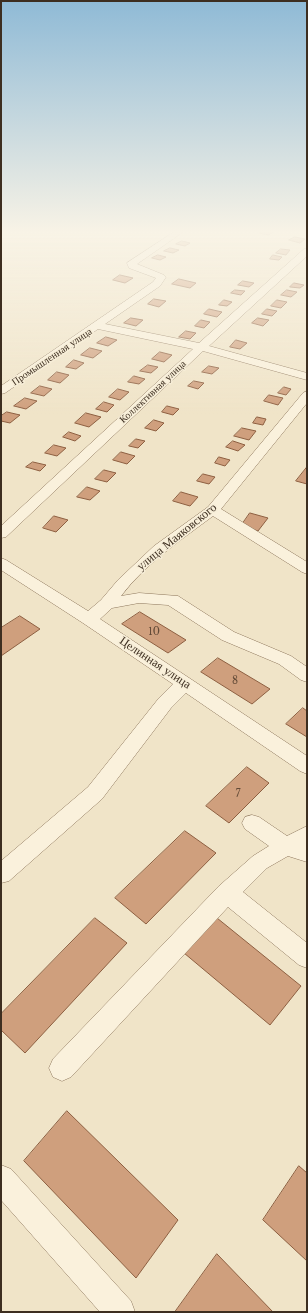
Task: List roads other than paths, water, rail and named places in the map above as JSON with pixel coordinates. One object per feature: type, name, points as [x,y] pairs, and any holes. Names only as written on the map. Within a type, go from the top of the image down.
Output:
[{"type":"street","name":"Промышленная улица","points":[[1,391],[147,291]]},
{"type":"street","name":"Коллективная улица","points":[[1,534],[263,291]]},
{"type":"street","points":[[97,326],[202,347],[307,377]]},
{"type":"street","name":"улица Маяковского","points":[[89,619],[106,604],[122,583],[159,549],[213,510],[307,395]]},
{"type":"street","points":[[213,510],[307,569]]},
{"type":"street","name":"Целинная улица","points":[[1,564],[89,619],[307,766]]},
{"type":"street","points":[[106,604],[139,598],[172,600],[228,636],[285,660],[307,676]]},
{"type":"street","points":[[1,874],[95,793],[165,703],[184,683]]},
{"type":"street","points":[[252,823],[297,850]]},
{"type":"street","points":[[62,1068],[227,893],[260,862],[297,850],[307,835]]},
{"type":"street","points":[[227,893],[307,958]]},
{"type":"street","points":[[1,1179],[120,1312]]}]
